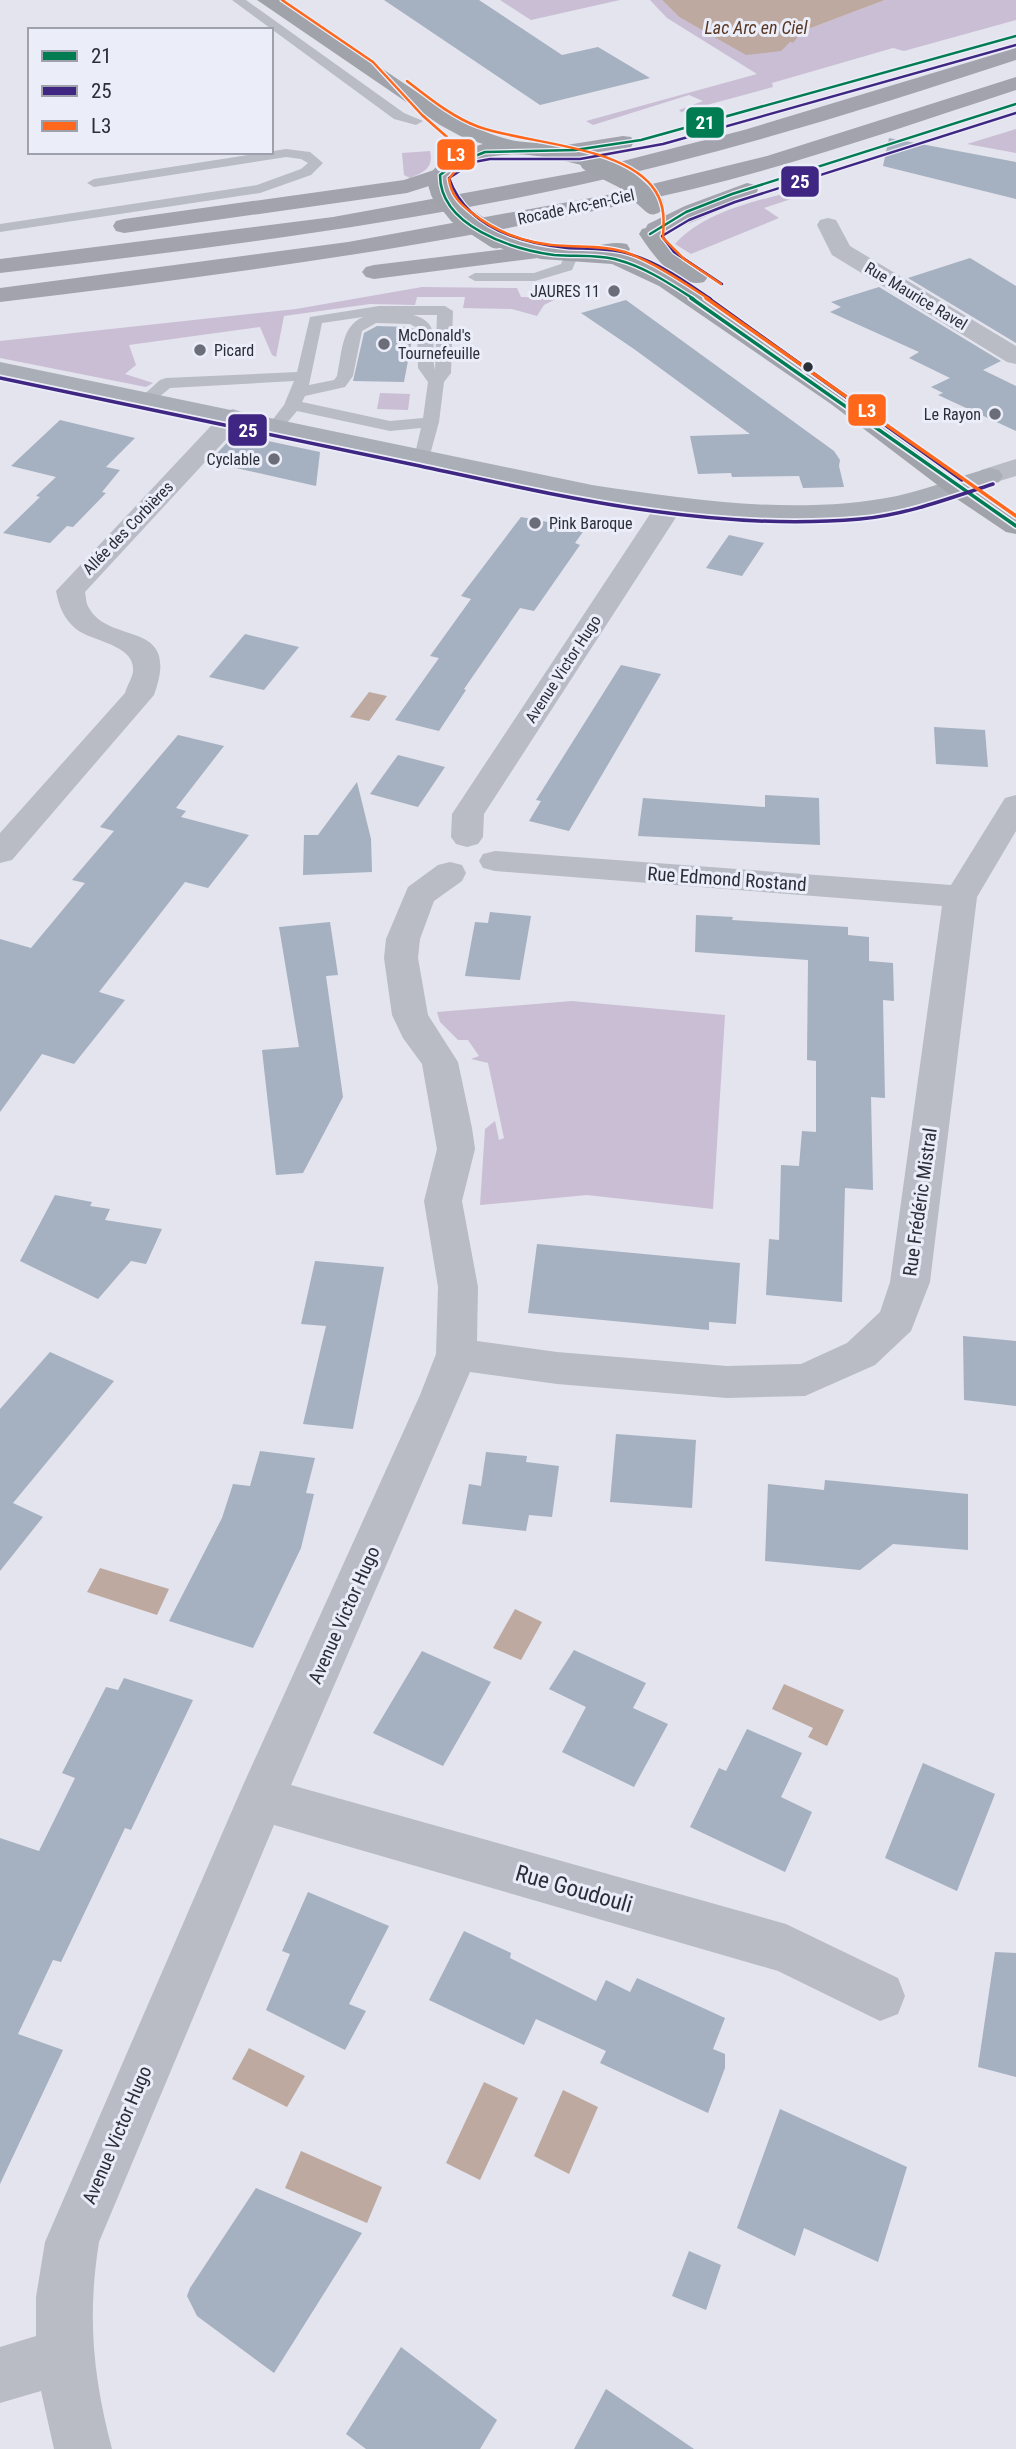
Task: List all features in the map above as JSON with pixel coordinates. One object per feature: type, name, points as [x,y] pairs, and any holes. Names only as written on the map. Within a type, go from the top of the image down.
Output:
[{"type":"highway","points":[[560,152],[601,147],[704,123],[1016,36]]},
{"type":"highway","name":"Rocade Arc-en-Ciel","points":[[0,266],[236,238],[394,214],[524,189],[660,159],[839,110],[1016,54]]},
{"type":"highway","name":"Rocade Arc-en-Ciel","points":[[0,295],[402,243],[556,212],[694,182],[860,134],[1016,83]]},
{"type":"highway","points":[[653,231],[693,211],[745,191],[909,141],[1016,104]]},
{"type":"highway","points":[[0,241],[407,186],[444,177]]},
{"type":"highway","points":[[358,275],[538,252]]},
{"type":"main road","points":[[267,0],[367,69],[393,82],[459,127],[514,147],[560,152],[590,161],[641,189],[653,204],[658,216],[653,231],[627,247],[582,255]]},
{"type":"main road","points":[[367,69],[416,121],[441,143],[444,177],[459,214],[496,238],[538,252],[618,258],[667,281],[840,398],[957,486],[1016,526]]},
{"type":"main road","points":[[444,177],[476,153],[514,147]]},
{"type":"main road","points":[[653,231],[668,258],[1016,496]]},
{"type":"street","name":"Rue Maurice Ravel","points":[[828,225],[840,250],[1016,356]]},
{"type":"street","points":[[0,369],[592,493],[670,505],[794,512],[849,511],[897,504],[1016,467]]},
{"type":"street","name":"Allée des Corbières","points":[[0,853],[139,695],[146,682],[148,670],[139,649],[129,641],[82,623],[74,614],[69,592],[233,418]]},
{"type":"street","name":"Avenue Victor Hugo","points":[[467,837],[468,814],[670,505]]},
{"type":"street","name":"Rue Frédéric Mistral","points":[[456,1354],[557,1368],[727,1382],[806,1380],[861,1354],[897,1320],[911,1282],[960,897],[1016,805]]},
{"type":"street","points":[[467,837],[488,844],[495,854],[495,861],[483,872],[470,876],[450,873],[439,867],[435,855],[447,841],[467,837]]},
{"type":"street","name":"Rue Edmond Rostand","points":[[495,861],[960,897]]},
{"type":"street","name":"Avenue Victor Hugo","points":[[83,2449],[67,2387],[61,2328],[63,2284],[72,2242],[261,1799],[441,1395],[456,1354],[458,1287],[443,1201],[456,1149],[454,1128],[440,1062],[416,1029],[410,1015],[401,958],[402,939],[420,895],[450,873]]},
{"type":"street","name":"Rue Goudouli","points":[[261,1799],[786,1949],[880,1996]]},
{"type":"street","points":[[0,2375],[64,2356]]},
{"type":"lane","points":[[237,0],[272,28]]},
{"type":"lane","points":[[274,30],[303,24]]},
{"type":"lane","points":[[274,30],[399,116],[416,121]]},
{"type":"lane","points":[[0,228],[260,189],[306,172],[316,163],[305,155],[286,153],[94,183]]},
{"type":"lane","points":[[475,276],[550,274],[567,267],[582,255]]},
{"type":"lane","points":[[275,427],[287,416],[304,376],[315,320],[348,313],[406,309],[445,311],[443,373],[436,382],[431,422],[422,458]]},
{"type":"lane","points":[[295,398],[339,384],[345,376],[354,331],[359,324],[374,318],[412,318],[421,322],[425,328],[426,368],[436,382]]},
{"type":"lane","points":[[147,399],[166,383],[304,376]]},
{"type":"lane","points":[[295,398],[390,426],[431,422]]},
{"type":"shaded area","points":[[500,0],[620,0],[531,20]]},
{"type":"shaded area","points":[[650,0],[662,0],[679,17],[733,47],[793,42],[803,31],[885,0],[1016,0],[1016,20],[904,51],[893,48],[772,83],[773,87],[681,112],[679,110],[703,101],[689,95],[593,125],[586,121],[757,74],[667,18]]},
{"type":"shaded area","points":[[1016,129],[1016,153],[967,144]]},
{"type":"shaded area","points":[[430,151],[431,162],[427,169],[410,178],[404,175],[402,153]]},
{"type":"shaded area","points":[[806,188],[809,193],[764,208],[779,218],[691,254],[675,244],[688,232],[719,214]]},
{"type":"shaded area","points":[[422,287],[517,288],[521,297],[558,298],[544,305],[537,316],[512,309],[463,308],[465,297],[417,297],[415,305],[370,304],[284,316],[276,357],[272,355],[260,327],[129,345],[136,365],[125,374],[153,383],[146,387],[0,358],[0,341],[296,309]]},
{"type":"shaded area","points":[[380,393],[410,394],[408,410],[377,409]]},
{"type":"shaded area","points":[[572,1001],[725,1015],[713,1209],[587,1195],[480,1205],[485,1129],[495,1121],[499,1140],[504,1138],[488,1063],[471,1059],[479,1056],[468,1040],[458,1040],[440,1022],[437,1012]]},
{"type":"water","name":"Lac Arc en Ciel","points":[[662,0],[885,0],[803,31],[793,43],[790,42],[781,51],[746,55],[679,17]]},
{"type":"water","points":[[369,692],[387,696],[369,721],[350,717]]},
{"type":"water","points":[[100,1568],[169,1589],[157,1615],[87,1592]]},
{"type":"water","points":[[515,1609],[542,1622],[521,1660],[493,1648]]},
{"type":"water","points":[[784,1684],[844,1710],[827,1746],[808,1737],[813,1728],[772,1709]]},
{"type":"water","points":[[249,2048],[305,2076],[287,2107],[232,2079]]},
{"type":"water","points":[[484,2082],[518,2098],[480,2180],[446,2163]]},
{"type":"water","points":[[563,2090],[598,2107],[569,2174],[534,2156]]},
{"type":"water","points":[[301,2151],[382,2187],[367,2223],[285,2188]]},
{"type":"building","points":[[384,0],[479,0],[562,55],[598,47],[650,78],[540,105]]},
{"type":"building","points":[[889,138],[1016,162],[1016,199],[883,166]]},
{"type":"building","points":[[970,258],[1016,286],[1016,343],[908,278]]},
{"type":"building","points":[[879,287],[1001,361],[983,370],[1016,386],[1016,431],[938,395],[943,393],[931,387],[950,378],[909,358],[919,352],[830,312],[841,307],[831,302]]},
{"type":"building","points":[[626,300],[834,451],[840,460],[844,487],[803,488],[799,476],[732,477],[731,473],[698,474],[690,436],[750,434],[581,313]]},
{"type":"building","name":"McDonald's Tournefeuille","points":[[377,326],[414,329],[404,382],[353,381],[364,333]]},
{"type":"building","points":[[60,420],[135,438],[106,467],[120,470],[102,492],[106,493],[73,527],[67,526],[50,543],[3,533],[40,497],[36,496],[56,477],[11,466]]},
{"type":"building","points":[[235,434],[320,452],[316,486],[209,462]]},
{"type":"building","points":[[521,517],[585,529],[575,543],[580,545],[534,611],[520,608],[464,689],[466,690],[439,731],[395,720],[439,658],[430,656],[471,599],[461,596]]},
{"type":"building","points":[[729,535],[764,543],[742,576],[706,568]]},
{"type":"building","points":[[245,634],[299,647],[264,690],[209,677]]},
{"type":"building","points":[[621,665],[661,674],[569,831],[529,821],[541,801],[536,800]]},
{"type":"building","points":[[934,727],[985,730],[988,767],[936,764]]},
{"type":"building","points":[[178,735],[224,746],[176,808],[186,811],[181,817],[249,835],[208,888],[185,882],[99,992],[125,1000],[74,1064],[42,1054],[0,1112],[0,939],[31,948],[85,883],[72,880],[114,831],[100,827]]},
{"type":"building","points":[[398,755],[445,767],[418,807],[370,794]]},
{"type":"building","points":[[357,782],[371,839],[372,872],[303,875],[304,835],[318,835]]},
{"type":"building","points":[[765,795],[819,798],[820,845],[638,836],[643,798],[765,807]]},
{"type":"building","points":[[490,912],[531,916],[520,980],[465,976],[475,922],[488,923]]},
{"type":"building","points":[[696,915],[733,917],[732,920],[848,927],[848,935],[869,937],[869,961],[893,963],[894,1001],[883,1000],[885,1098],[871,1097],[873,1190],[845,1188],[842,1302],[766,1295],[769,1239],[779,1240],[781,1165],[799,1166],[802,1131],[816,1132],[816,1061],[807,1060],[808,960],[695,952]]},
{"type":"building","points":[[330,922],[338,975],[326,976],[343,1097],[303,1173],[276,1175],[262,1050],[299,1047],[279,927]]},
{"type":"building","points":[[55,1195],[92,1202],[90,1206],[110,1209],[105,1220],[162,1229],[146,1264],[131,1261],[98,1299],[20,1261]]},
{"type":"building","points":[[537,1244],[740,1263],[736,1324],[709,1322],[709,1330],[528,1313]]},
{"type":"building","points":[[315,1261],[384,1267],[353,1429],[303,1424],[326,1326],[301,1324]]},
{"type":"building","points":[[963,1336],[1016,1341],[1016,1406],[964,1400]]},
{"type":"building","points":[[50,1352],[114,1381],[13,1503],[43,1517],[0,1571],[0,1409]]},
{"type":"building","points":[[616,1434],[696,1440],[692,1508],[610,1502]]},
{"type":"building","points":[[260,1451],[315,1458],[306,1493],[314,1494],[301,1548],[253,1648],[169,1621],[222,1518],[233,1484],[250,1486]]},
{"type":"building","points":[[486,1452],[527,1456],[526,1462],[559,1466],[552,1517],[529,1515],[526,1531],[462,1524],[469,1484],[481,1486]]},
{"type":"building","points":[[825,1480],[968,1494],[968,1550],[893,1544],[860,1570],[765,1561],[768,1484],[824,1490]]},
{"type":"building","points":[[574,1650],[646,1683],[633,1708],[668,1724],[634,1787],[562,1752],[586,1707],[549,1689]]},
{"type":"building","points":[[422,1651],[491,1682],[443,1766],[373,1733]]},
{"type":"building","points":[[124,1678],[193,1700],[131,1830],[125,1828],[61,1962],[53,1960],[18,2034],[63,2050],[0,2184],[0,1838],[39,1851],[75,1778],[62,1773],[106,1687],[118,1690]]},
{"type":"building","points":[[747,1729],[802,1753],[781,1797],[812,1812],[785,1872],[690,1827],[719,1768],[726,1771]]},
{"type":"building","points":[[923,1763],[995,1794],[957,1891],[885,1858]]},
{"type":"building","points":[[308,1892],[389,1926],[349,2004],[366,2011],[345,2050],[266,2010],[290,1954],[282,1951]]},
{"type":"building","points":[[464,1931],[511,1953],[510,1958],[596,2001],[606,1980],[630,1992],[637,1978],[725,2018],[713,2049],[725,2054],[725,2068],[708,2113],[600,2063],[606,2051],[536,2019],[524,2045],[429,2000]]},
{"type":"building","points":[[995,1952],[1016,1953],[1016,2077],[978,2067]]},
{"type":"building","points":[[780,2109],[907,2167],[878,2262],[804,2228],[795,2256],[737,2228]]},
{"type":"building","points":[[256,2188],[362,2233],[274,2373],[197,2316],[187,2296]]},
{"type":"building","points":[[689,2251],[721,2265],[706,2310],[672,2296]]},
{"type":"building","points":[[401,2347],[497,2420],[480,2449],[366,2449],[346,2434]]},
{"type":"building","points":[[606,2389],[694,2449],[574,2449]]},
{"type":"transit line","name":"L3","points":[[282,0],[373,62],[422,115],[447,137],[461,163],[449,179],[451,190],[459,201],[480,219],[512,236],[535,243],[617,250],[667,273],[790,354],[1016,516]]},
{"type":"transit line","name":"21","points":[[1016,36],[641,140],[575,150],[485,152],[470,156],[440,175],[441,191],[447,204],[473,226],[527,249],[557,255],[616,259],[651,274],[697,301],[1016,526]]},
{"type":"transit line","name":"25","points":[[962,480],[828,382],[667,271],[628,253],[554,246],[506,234],[476,218],[463,206],[454,193],[449,178],[474,162],[490,159],[580,159],[663,144],[1016,45]]},
{"type":"transit line","name":"L3","points":[[407,81],[450,113],[479,127],[586,151],[638,173],[655,191],[664,213],[663,238],[684,259],[721,284]]},
{"type":"transit line","name":"21","points":[[650,234],[686,212],[732,194],[1016,104]]},
{"type":"transit line","name":"25","points":[[722,284],[674,252],[662,236],[689,220],[735,202],[1016,113]]},
{"type":"transit line","name":"25","points":[[0,378],[590,502],[704,517],[784,522],[862,519],[911,510],[993,484]]},
{"type":"place","name":"JAURES 11","points":[[614,291]]},
{"type":"place","name":"McDonald's Tournefeuille","points":[[384,344]]},
{"type":"place","name":"Picard","points":[[200,350]]},
{"type":"place","name":"Le Rayon","points":[[995,414]]},
{"type":"place","name":"Cyclable","points":[[274,459]]},
{"type":"place","name":"Pink Baroque","points":[[535,523]]}]
